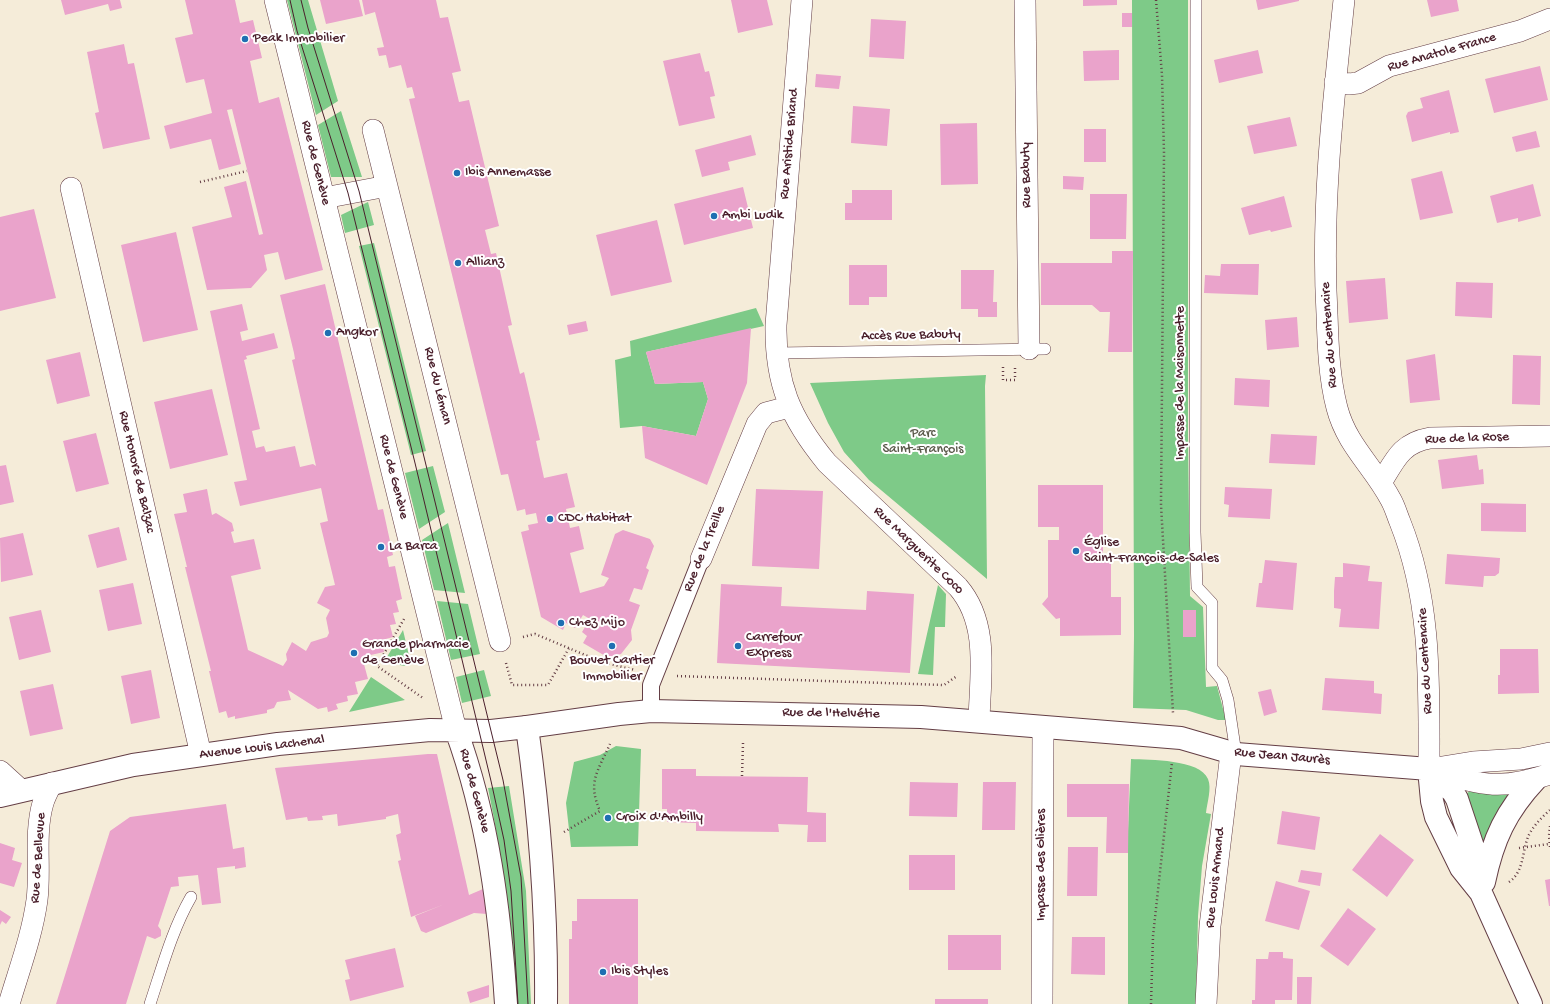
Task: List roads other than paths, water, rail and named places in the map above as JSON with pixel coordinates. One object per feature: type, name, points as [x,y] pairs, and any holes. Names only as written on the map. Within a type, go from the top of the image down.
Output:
[{"type":"street","name":"Rue de Genève","points":[[275,0],[456,730],[474,783],[490,858],[499,922],[506,1004]]},
{"type":"street","name":"Rue Aristide Briand","points":[[789,407],[782,382],[777,354],[777,303],[802,0]]},
{"type":"street","name":"Rue Babuty","points":[[1025,0],[1029,353]]},
{"type":"street","name":"Rue du Centenaire","points":[[1344,0],[1335,82],[1325,217],[1329,370],[1337,408],[1345,432],[1358,454],[1392,501],[1409,546],[1423,602],[1428,646],[1429,769]]},
{"type":"street","name":"Rue Anatole France","points":[[1335,82],[1349,84],[1358,83],[1389,66],[1520,31],[1550,19]]},
{"type":"street","name":"Rue du Léman","points":[[373,130],[500,641]]},
{"type":"street","points":[[324,198],[387,186]]},
{"type":"street","name":"Rue Honoré de Balzac","points":[[71,188],[201,755]]},
{"type":"street","name":"Rue de la Treille","points":[[651,711],[651,685],[701,559],[758,424],[766,413],[789,407]]},
{"type":"street","name":"Rue Marguerite Coco","points":[[789,407],[815,448],[833,471],[958,587],[967,599],[975,613],[979,626],[979,721]]},
{"type":"street","name":"Rue de la Rose","points":[[1380,483],[1402,451],[1408,445],[1418,440],[1430,438],[1550,436]]},
{"type":"street","name":"Rue de l'Helvétie","points":[[527,728],[619,714],[651,711],[883,715],[979,721],[1136,735]]},
{"type":"street","name":"Impasse des Glières","points":[[1042,727],[1042,1004]]},
{"type":"street","points":[[527,728],[539,822],[543,868],[546,915],[546,1004]]},
{"type":"street","name":"Avenue Louis Lachenal","points":[[0,796],[133,765],[304,741],[430,730],[491,731],[527,728]]},
{"type":"street","name":"Rue Jean Jaurès","points":[[1136,735],[1195,741],[1234,754],[1429,769],[1488,785],[1518,784],[1543,776]]},
{"type":"street","name":"Rue Jean Jaurès","points":[[1429,769],[1473,762],[1521,759],[1550,753]]},
{"type":"street","name":"Rue Louis Armand","points":[[1206,1004],[1211,919],[1234,754]]},
{"type":"street","points":[[1429,769],[1432,801],[1436,817],[1461,868],[1481,893],[1531,1004]]},
{"type":"street","points":[[0,771],[22,791]]},
{"type":"street","points":[[1481,893],[1487,866],[1504,819],[1543,776]]},
{"type":"street","name":"Rue de Bellevue","points":[[9,1004],[33,926],[40,874],[38,836],[40,820],[43,802],[52,783]]},
{"type":"lane","name":"Impasse de la Maisonnette","points":[[1196,0],[1195,532],[1197,587],[1212,603],[1212,668],[1222,680],[1228,700],[1234,754]]},
{"type":"lane","name":"Accès Rue Babuty","points":[[777,354],[1029,353]]},
{"type":"lane","points":[[150,1004],[174,932],[183,910],[191,897]]},
{"type":"tram line","points":[[290,0],[297,31],[348,193],[415,463],[491,781],[504,840],[511,891],[518,1004]]},
{"type":"tram line","points":[[301,0],[308,28],[359,191],[503,780],[521,877],[528,1004]]},
{"type":"place","name":"Peak Immobilier","points":[[245,39]]},
{"type":"place","name":"Ibis Annemasse","points":[[457,173]]},
{"type":"place","name":"Ambi Ludik","points":[[714,216]]},
{"type":"place","name":"Allianz","points":[[458,263]]},
{"type":"place","name":"Angkor","points":[[328,333]]},
{"type":"place","name":"CDC Habitat","points":[[550,519]]},
{"type":"place","name":"La Barca","points":[[381,547]]},
{"type":"place","name":"Église Saint-François-de-Sales","points":[[1076,551]]},
{"type":"place","name":"Chez Mijo","points":[[561,623]]},
{"type":"place","name":"Bouvet Cartier Immobilier","points":[[612,646]]},
{"type":"place","name":"Carrefour Express","points":[[738,646]]},
{"type":"place","name":"Grande pharmacie de Genève","points":[[354,653]]},
{"type":"place","name":"Croix d'Ambilly","points":[[608,818]]},
{"type":"place","name":"Ibis Styles","points":[[603,972]]},
{"type":"park label","name":"Parc Saint-François","points":[[923,442]]}]
